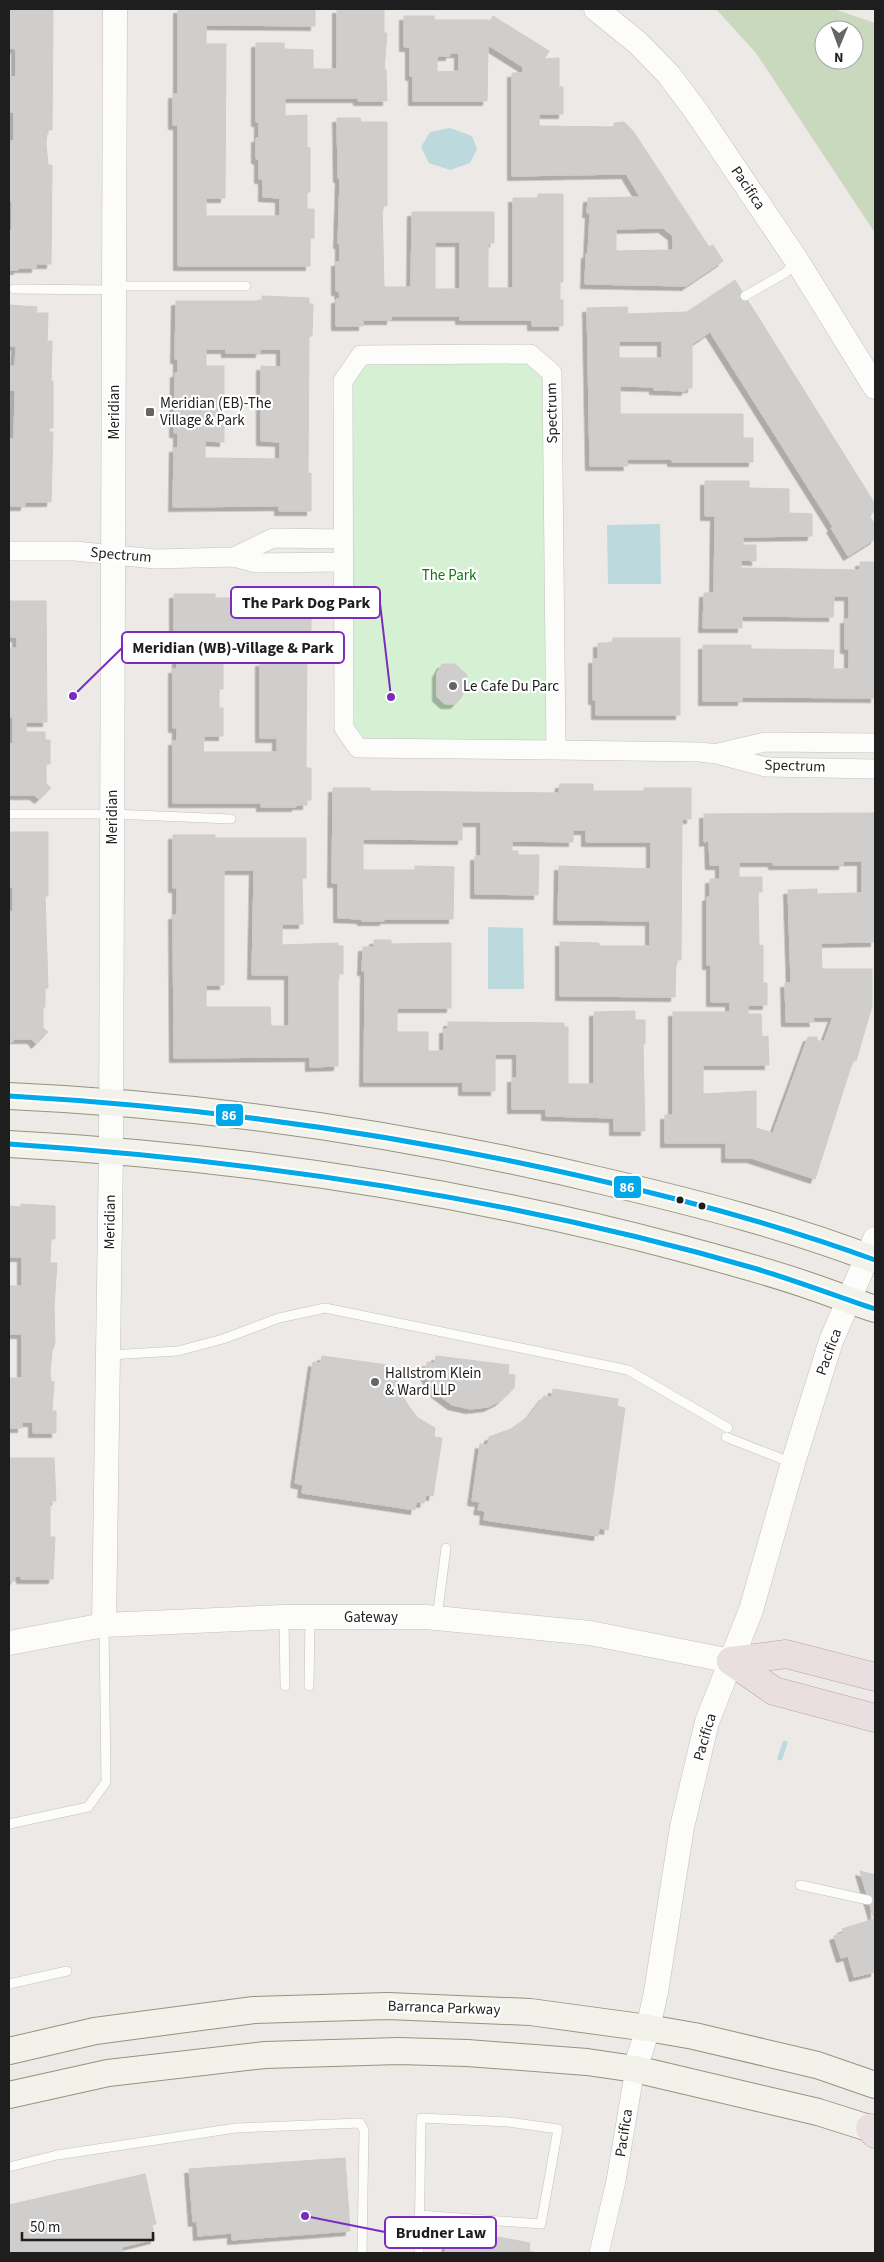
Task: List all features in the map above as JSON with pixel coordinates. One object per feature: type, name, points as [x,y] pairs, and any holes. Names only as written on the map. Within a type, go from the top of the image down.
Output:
[{"type":"highway","points":[[731,1661],[786,1654],[875,1677]]},
{"type":"highway","points":[[731,1661],[774,1691],[875,1718]]},
{"type":"main road","points":[[9,1096],[111,1103],[335,1127],[497,1157],[712,1208],[811,1237],[873,1252]]},
{"type":"main road","points":[[9,1144],[111,1151],[260,1166],[462,1198],[679,1248],[797,1281],[875,1309]]},
{"type":"main road","name":"Barranca Parkway","points":[[9,2051],[95,2031],[254,2010],[388,2006],[530,2012],[648,2028],[694,2036],[817,2065],[875,2085]]},
{"type":"main road","points":[[9,2095],[108,2073],[265,2055],[398,2051],[467,2053],[587,2062],[635,2069],[786,2104],[873,2131]]},
{"type":"street","name":"Meridian","points":[[104,1625],[111,1151],[115,9]]},
{"type":"street","name":"Pacifica","points":[[596,9],[638,43],[669,74],[797,261],[875,387]]},
{"type":"street","name":"Spectrum","points":[[556,750],[552,373],[530,354],[361,355],[343,381],[344,728],[358,748],[717,754],[766,767],[875,769]]},
{"type":"street","name":"Spectrum","points":[[234,557],[273,538],[344,539]]},
{"type":"street","name":"Spectrum","points":[[9,551],[75,551],[155,558],[234,557],[256,563],[343,562]]},
{"type":"street","name":"Spectrum","points":[[717,754],[765,742],[875,743]]},
{"type":"street","name":"Pacifica","points":[[599,2253],[616,2181],[635,2069],[648,2028],[658,1982],[682,1827],[707,1722],[751,1610],[793,1463],[831,1341],[848,1300],[873,1252]]},
{"type":"street","name":"Gateway","points":[[9,1643],[104,1625],[284,1617],[437,1618],[590,1632],[731,1661]]},
{"type":"lane","points":[[745,296],[785,273],[797,261]]},
{"type":"lane","points":[[14,289],[246,286]]},
{"type":"lane","points":[[9,814],[112,814],[231,819]]},
{"type":"lane","points":[[108,1355],[178,1351],[223,1339],[279,1318],[325,1308],[628,1370],[728,1428]]},
{"type":"lane","points":[[726,1437],[793,1463]]},
{"type":"lane","points":[[437,1618],[446,1548]]},
{"type":"lane","points":[[284,1617],[284,1686]]},
{"type":"lane","points":[[309,1686],[310,1617]]},
{"type":"lane","points":[[9,1824],[88,1807],[106,1782],[104,1625]]},
{"type":"lane","points":[[800,1885],[868,1900]]},
{"type":"lane","points":[[9,1984],[68,1971]]},
{"type":"lane","points":[[419,2215],[541,2224],[558,2129],[508,2122],[421,2118],[419,2215],[419,2253]]},
{"type":"lane","points":[[9,2167],[57,2154],[236,2128],[360,2123],[364,2130],[362,2253]]},
{"type":"green space","points":[[716,9],[834,9],[875,23],[875,233],[756,53]]},
{"type":"green space","name":"The Park","points":[[530,354],[552,373],[556,750],[358,748],[344,728],[343,381],[361,355]]},
{"type":"water","points":[[450,128],[472,136],[477,149],[470,163],[450,170],[429,163],[421,147],[430,132]]},
{"type":"water","points":[[660,524],[661,584],[608,584],[607,525]]},
{"type":"water","points":[[488,927],[523,928],[524,989],[488,989]]},
{"type":"building","points":[[9,9],[53,9],[52,130],[47,130],[46,144],[48,165],[52,165],[51,264],[36,264],[36,268],[18,268],[18,270],[9,270],[9,230],[12,230],[12,201],[9,201],[9,141],[14,141],[14,112],[9,112],[9,77],[16,77],[16,49],[9,48]]},
{"type":"building","points":[[178,9],[315,9],[315,26],[206,25],[206,44],[226,44],[225,198],[206,198],[206,216],[280,216],[280,198],[263,197],[263,179],[259,179],[259,160],[256,159],[256,138],[259,138],[259,122],[256,122],[256,43],[284,43],[284,49],[313,50],[313,69],[337,69],[337,9],[386,9],[384,10],[384,33],[387,33],[384,70],[386,69],[387,101],[358,101],[358,98],[285,98],[285,116],[307,115],[307,147],[310,148],[310,192],[307,192],[307,209],[314,209],[314,238],[310,238],[310,266],[178,266],[178,125],[173,125],[173,94],[178,94]]},
{"type":"building","points":[[404,16],[434,16],[434,20],[488,20],[488,24],[493,16],[549,51],[544,59],[559,58],[559,87],[563,87],[563,114],[539,114],[539,126],[614,127],[614,123],[624,122],[633,131],[709,247],[713,245],[723,261],[686,286],[585,284],[590,213],[587,213],[588,198],[640,197],[626,174],[512,176],[512,73],[523,73],[523,67],[488,45],[487,101],[413,101],[413,76],[410,76],[410,47],[404,47]],"holes":[[[450,53],[459,53],[459,71],[437,72],[437,56],[450,56]],[[663,228],[673,236],[673,250],[616,251],[616,229]]]},
{"type":"building","points":[[337,118],[360,118],[361,122],[387,122],[387,206],[382,206],[384,287],[411,287],[412,212],[494,212],[494,243],[488,243],[488,288],[513,288],[513,198],[538,198],[538,194],[563,194],[563,282],[560,282],[560,300],[563,300],[563,326],[532,326],[532,320],[460,320],[460,316],[391,316],[391,320],[363,320],[363,326],[336,326],[336,299],[340,299],[339,291],[336,291],[336,262],[340,262],[340,244],[338,244],[340,178],[338,178]],"holes":[[[435,242],[460,242],[460,289],[435,289]]]},
{"type":"building","points":[[735,280],[875,504],[875,511],[869,515],[875,525],[875,539],[848,556],[831,528],[833,527],[710,332],[703,337],[687,312]]},
{"type":"building","points":[[262,296],[309,298],[309,304],[313,304],[312,336],[309,336],[308,474],[311,473],[311,511],[279,511],[279,506],[173,507],[174,448],[178,448],[178,433],[174,433],[175,373],[178,373],[178,359],[175,359],[176,301],[262,301]],"holes":[[[206,349],[226,349],[226,353],[260,353],[260,349],[281,349],[281,367],[261,366],[261,441],[280,442],[280,459],[205,458],[205,441],[224,442],[224,414],[220,414],[220,395],[224,395],[224,366],[206,366]]]},
{"type":"building","points":[[9,305],[37,307],[36,313],[48,313],[47,341],[52,341],[53,428],[49,428],[49,432],[53,432],[51,502],[25,502],[25,506],[9,506],[9,439],[14,439],[15,390],[9,390],[9,366],[15,366],[16,346],[9,346]]},
{"type":"building","points":[[627,307],[628,314],[687,312],[703,337],[692,344],[692,388],[686,388],[686,391],[654,390],[654,387],[620,386],[620,414],[743,414],[743,438],[753,438],[753,462],[672,462],[672,459],[627,459],[628,466],[590,466],[587,308]],"holes":[[[619,341],[662,341],[662,358],[619,358]]]},
{"type":"building","points":[[705,481],[749,481],[749,488],[789,489],[789,513],[812,514],[812,536],[743,537],[743,545],[756,545],[756,561],[741,560],[741,568],[860,570],[860,562],[875,562],[875,698],[742,697],[742,701],[703,701],[703,645],[751,645],[751,649],[834,650],[833,669],[849,669],[849,649],[845,649],[845,619],[849,619],[849,596],[834,596],[833,617],[742,616],[742,628],[703,628],[704,593],[714,593],[715,516],[705,516]]},
{"type":"building","points":[[278,592],[311,592],[311,631],[307,631],[306,768],[311,768],[311,800],[307,800],[307,805],[296,805],[296,807],[261,807],[261,803],[173,803],[173,741],[177,741],[177,728],[173,728],[173,669],[177,669],[177,655],[174,655],[174,594],[215,594],[215,598],[278,598]],"holes":[[[204,645],[283,645],[283,662],[260,662],[260,738],[277,738],[277,752],[203,752],[204,736],[223,736],[223,708],[219,708],[219,689],[223,689],[223,661],[204,661]]]},
{"type":"building","points":[[9,601],[46,601],[47,722],[26,722],[26,732],[45,732],[45,740],[50,740],[50,764],[46,764],[46,783],[51,788],[39,799],[34,795],[9,795],[9,744],[13,744],[13,717],[9,717],[9,648],[17,648],[17,637],[9,637]]},
{"type":"building","points":[[613,638],[680,638],[680,715],[596,715],[596,700],[593,700],[593,659],[598,659],[598,643],[612,643]]},
{"type":"building","name":"Le Cafe Du Parc","points":[[442,664],[455,664],[467,675],[466,683],[468,684],[468,689],[466,688],[455,704],[445,704],[437,697],[437,673]]},
{"type":"building","points":[[560,784],[593,784],[593,791],[644,791],[644,788],[691,788],[691,819],[682,819],[681,960],[676,960],[675,997],[560,996],[560,942],[599,943],[599,946],[650,946],[650,921],[558,920],[559,866],[651,869],[651,842],[586,842],[586,830],[573,830],[573,842],[512,841],[512,851],[518,851],[518,855],[539,855],[538,895],[475,894],[475,856],[481,856],[481,822],[462,822],[462,840],[363,839],[363,870],[415,870],[415,866],[454,867],[453,919],[384,919],[384,921],[362,921],[362,919],[338,918],[338,883],[332,883],[333,788],[370,788],[370,791],[559,793]]},
{"type":"building","points":[[875,813],[875,942],[821,943],[822,969],[872,969],[872,1006],[856,1061],[853,1060],[815,1179],[751,1158],[726,1158],[726,1143],[665,1143],[665,1115],[673,1115],[673,1012],[730,1012],[730,1002],[711,1002],[711,965],[707,965],[707,897],[710,896],[710,879],[720,879],[720,865],[710,865],[709,841],[704,842],[704,814]],"holes":[[[843,861],[862,861],[862,893],[817,894],[817,889],[788,890],[791,983],[785,983],[786,1022],[814,1022],[813,1017],[833,1017],[824,1041],[817,1041],[817,1037],[808,1037],[773,1133],[756,1128],[756,1091],[703,1094],[703,1065],[769,1065],[768,1036],[762,1037],[761,1014],[748,1014],[748,1005],[767,1005],[767,983],[763,983],[763,945],[759,946],[758,892],[762,892],[762,877],[739,877],[739,862],[773,862],[773,865],[843,865]]]},
{"type":"building","points":[[10,832],[48,832],[48,896],[45,896],[48,988],[45,988],[43,1028],[48,1032],[36,1044],[32,1039],[13,1039],[13,1042],[9,1042],[9,911],[13,912],[13,887],[9,887]]},
{"type":"building","points":[[173,835],[215,835],[215,838],[306,838],[306,878],[302,878],[303,924],[282,924],[282,945],[338,943],[338,946],[343,946],[343,974],[338,974],[338,1066],[310,1067],[310,1057],[174,1058],[173,915],[177,915],[177,888],[173,888]],"holes":[[[224,870],[254,870],[252,975],[289,975],[289,1026],[271,1026],[270,1007],[206,1007],[206,985],[224,985]]]},
{"type":"building","points":[[374,940],[391,940],[391,944],[451,943],[451,1008],[397,1008],[397,1032],[428,1032],[428,1051],[444,1051],[444,1029],[448,1029],[448,1022],[564,1023],[564,1027],[568,1027],[568,1084],[594,1084],[594,1012],[635,1011],[635,1020],[645,1020],[645,1044],[643,1044],[645,1131],[614,1131],[614,1118],[546,1116],[546,1109],[512,1109],[512,1078],[517,1078],[517,1054],[495,1054],[495,1091],[463,1091],[463,1082],[364,1082],[365,971],[362,971],[363,947],[374,947]]},
{"type":"building","points":[[21,1204],[55,1206],[55,1239],[51,1239],[50,1263],[57,1263],[54,1306],[55,1343],[52,1351],[50,1373],[51,1381],[54,1382],[52,1411],[56,1411],[56,1433],[33,1433],[33,1422],[22,1422],[22,1428],[9,1428],[9,1378],[22,1378],[22,1334],[9,1334],[9,1286],[22,1286],[22,1257],[9,1257],[9,1206],[21,1207]]},
{"type":"building","points":[[322,1356],[387,1365],[386,1373],[395,1375],[400,1392],[410,1408],[418,1418],[435,1428],[434,1437],[442,1438],[433,1496],[426,1495],[424,1503],[416,1502],[415,1510],[302,1493],[303,1485],[295,1483],[313,1362],[321,1363]]},
{"type":"building","points":[[436,1356],[509,1365],[508,1374],[515,1375],[514,1388],[500,1401],[488,1407],[470,1409],[452,1405],[436,1393],[425,1375],[427,1362],[435,1363]]},
{"type":"building","points":[[553,1389],[618,1399],[617,1406],[625,1408],[608,1530],[599,1528],[598,1536],[484,1520],[485,1511],[478,1510],[480,1502],[472,1501],[480,1444],[488,1445],[489,1437],[511,1429],[529,1416],[544,1396],[552,1397]]},
{"type":"building","points":[[9,1458],[54,1458],[56,1501],[50,1501],[50,1537],[55,1537],[53,1579],[21,1579],[21,1576],[15,1576],[15,1580],[9,1580]]},
{"type":"building","points":[[860,1871],[875,1875],[875,1972],[854,1977],[848,1956],[841,1958],[834,1936],[843,1933],[842,1929],[874,1919]]},
{"type":"building","points":[[345,2158],[350,2231],[232,2240],[232,2233],[198,2236],[197,2221],[193,2222],[189,2169]]},
{"type":"building","points":[[145,2174],[156,2224],[152,2225],[155,2239],[122,2247],[123,2253],[9,2253],[9,2205]]},
{"type":"building","points":[[450,2228],[530,2243],[529,2251],[537,2253],[445,2253]]},
{"type":"waterway","points":[[780,1758],[785,1743]]},
{"type":"transit line","name":"86","points":[[9,1096],[155,1107],[228,1115],[445,1148],[517,1162],[662,1195],[769,1225],[875,1260]]},
{"type":"transit line","name":"86","points":[[9,1144],[104,1151],[293,1172],[480,1203],[573,1222],[665,1244],[757,1269],[875,1309]]},
{"type":"place","name":"Meridian (EB)-The Village & Park","points":[[150,412]]},
{"type":"place","name":"Le Cafe Du Parc","points":[[453,686]]},
{"type":"place","name":"Meridian (WB)-Village & Park","points":[[73,696]]},
{"type":"place","name":"The Park Dog Park","points":[[391,697]]},
{"type":"place","name":"Hallstrom Klein & Ward LLP","points":[[375,1382]]},
{"type":"place","name":"Brudner Law","points":[[305,2216]]}]
